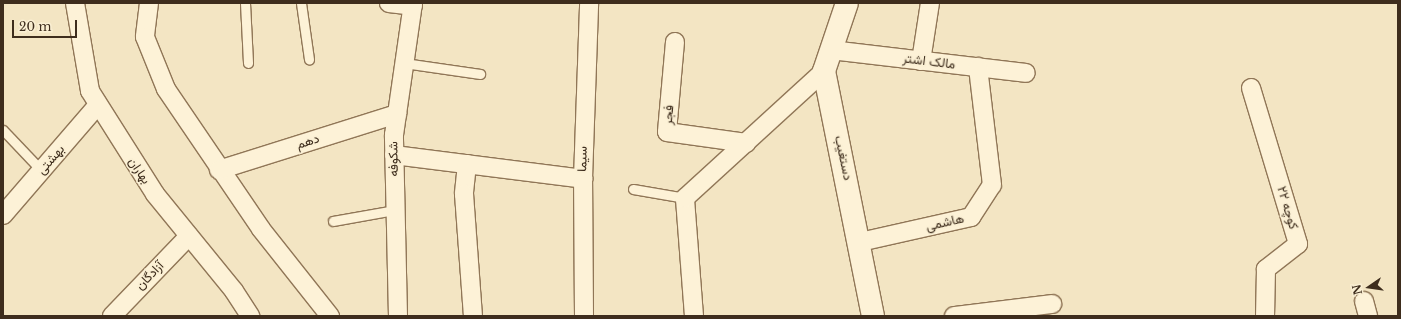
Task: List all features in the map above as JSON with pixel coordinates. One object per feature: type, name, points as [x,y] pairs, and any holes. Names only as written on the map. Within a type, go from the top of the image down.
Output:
[{"type":"street","name":"بهاران","points":[[75,3],[90,91],[155,194],[250,316]]},
{"type":"street","points":[[149,3],[145,37],[166,89],[219,170],[330,316]]},
{"type":"street","points":[[389,3],[413,4]]},
{"type":"street","name":"سیما","points":[[584,316],[582,179],[589,3]]},
{"type":"street","points":[[694,316],[685,198],[824,71],[847,3]]},
{"type":"street","points":[[921,60],[930,3]]},
{"type":"street","name":"شکوفه","points":[[398,316],[394,156],[397,114],[413,4]]},
{"type":"street","name":"فجر","points":[[675,42],[667,132],[746,143]]},
{"type":"street","name":"مالک اشتر","points":[[831,50],[1026,73]]},
{"type":"street","name":"هاشمی","points":[[860,242],[971,217],[992,185],[978,67]]},
{"type":"street","name":"دستغیب","points":[[824,71],[860,242],[872,316]]},
{"type":"street","name":"کوچه ۲۲","points":[[1251,88],[1298,244],[1266,268],[1265,316]]},
{"type":"street","name":"بهشتی","points":[[3,214],[98,105]]},
{"type":"street","name":"دهم","points":[[219,170],[397,114]]},
{"type":"street","points":[[394,156],[582,179]]},
{"type":"street","points":[[467,164],[464,194],[473,316]]},
{"type":"street","name":"آزادگان","points":[[112,316],[189,236]]},
{"type":"street","points":[[954,316],[1052,304]]},
{"type":"lane","points":[[245,3],[248,63]]},
{"type":"lane","points":[[301,3],[310,59]]},
{"type":"lane","points":[[404,63],[480,74]]},
{"type":"lane","points":[[3,130],[41,170]]},
{"type":"lane","points":[[633,189],[685,198]]},
{"type":"lane","points":[[333,221],[395,210]]}]
